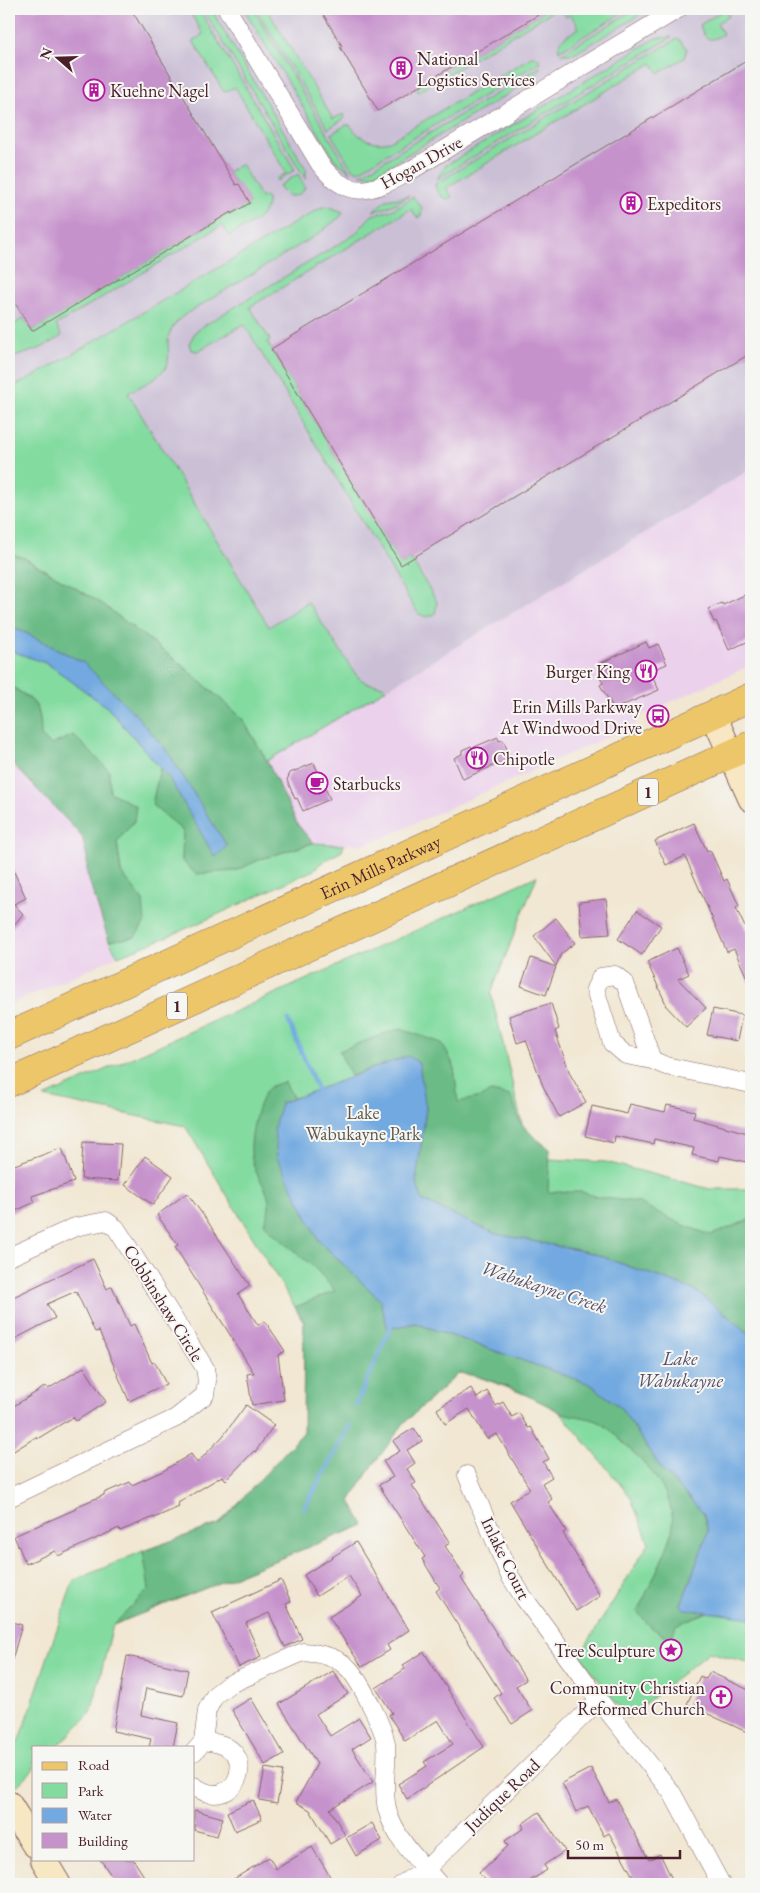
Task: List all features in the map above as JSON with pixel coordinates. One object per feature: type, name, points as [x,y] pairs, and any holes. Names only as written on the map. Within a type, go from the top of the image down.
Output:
[{"type":"main road","name":"Erin Mills Parkway","points":[[9,1036],[751,697]]},
{"type":"main road","name":"1","points":[[9,1082],[741,750]]},
{"type":"street","name":"Hogan Drive","points":[[227,9],[320,164],[335,181],[348,188],[362,190],[385,185],[408,172],[678,9]]},
{"type":"street","points":[[713,714],[741,750],[751,800]]},
{"type":"street","points":[[652,1060],[625,983],[615,975],[601,977],[595,989],[612,1043],[626,1055],[652,1060],[666,1066],[751,1084]]},
{"type":"street","name":"Cobbinshaw Circle","points":[[9,1257],[75,1226],[106,1221],[116,1228],[205,1368],[207,1381],[204,1395],[176,1418],[9,1498]]},
{"type":"street","name":"Inlake Court","points":[[467,1475],[510,1576],[599,1700],[672,1793],[721,1884]]},
{"type":"street","points":[[195,1787],[202,1792],[215,1795],[226,1792],[236,1782],[240,1767],[236,1754],[226,1745],[216,1742],[198,1747],[207,1710],[215,1695],[228,1685],[303,1652],[334,1658],[349,1669],[385,1735],[384,1784],[388,1811],[401,1839],[439,1884]]},
{"type":"street","name":"Judique Road","points":[[402,1884],[426,1869],[599,1700]]},
{"type":"street","points":[[9,1804],[32,1841]]},
{"type":"street","points":[[44,1860],[58,1884]]},
{"type":"shaded area","points":[[9,9],[751,9],[751,469],[267,761],[242,718],[24,558],[9,553]]},
{"type":"shaded area","points":[[751,469],[751,665],[636,718],[638,723],[385,837],[365,844],[313,843],[298,825],[267,761]]},
{"type":"shaded area","points":[[9,760],[82,836],[87,857],[87,874],[109,941],[118,956],[9,1005]]},
{"type":"green space","points":[[188,9],[199,9],[295,170],[277,181],[276,179],[286,173],[235,87],[224,92],[193,41],[203,34]]},
{"type":"green space","points":[[203,9],[211,9],[306,169],[306,180]]},
{"type":"green space","points":[[244,9],[253,9],[350,172],[335,160]]},
{"type":"green space","points":[[256,9],[267,9],[333,119],[343,114],[342,120],[328,129]]},
{"type":"green space","points":[[548,9],[556,9],[418,92],[416,88]]},
{"type":"green space","points":[[560,9],[629,9],[559,51],[562,40],[579,28],[571,15],[566,17]]},
{"type":"green space","points":[[635,9],[644,9],[635,18],[574,54],[561,54]]},
{"type":"green space","points":[[725,9],[729,16],[717,23],[723,34],[711,39],[706,37],[700,25]]},
{"type":"green space","points":[[672,37],[437,179],[445,166],[656,38]]},
{"type":"green space","points":[[678,38],[687,49],[684,58],[659,73],[652,63],[446,188],[452,197],[445,198],[437,192],[435,184]]},
{"type":"green space","points":[[533,56],[538,58],[540,62],[359,171],[352,169],[331,134],[346,125],[350,125],[367,140],[378,142],[390,141]]},
{"type":"green space","points":[[540,67],[536,77],[377,173],[360,175]]},
{"type":"green space","points":[[241,164],[261,198],[266,196],[267,203],[261,216],[229,236],[222,225],[56,325],[62,336],[41,348],[9,359],[9,328],[24,318],[32,331],[231,212],[232,214],[250,203],[239,184],[236,185],[228,172]]},
{"type":"green space","points":[[298,174],[305,187],[298,195],[287,195],[279,186]]},
{"type":"green space","points":[[409,196],[388,207],[373,211],[386,200]]},
{"type":"green space","points":[[413,197],[422,208],[421,216],[417,218],[411,209],[250,307],[270,340],[267,342],[401,565],[411,559],[437,602],[435,614],[427,617],[419,614],[415,609],[244,324],[198,351],[191,350],[189,344],[195,332],[200,328],[354,235],[372,215],[392,210]]},
{"type":"green space","points":[[327,206],[343,212],[341,216],[318,234],[183,316],[173,327],[169,335],[168,360],[165,368],[146,384],[128,393],[269,627],[308,602],[357,676],[366,683],[383,686],[386,689],[267,761],[242,718],[183,666],[101,603],[24,558],[9,553],[9,389],[40,373],[320,208]]},
{"type":"green space","points":[[9,553],[24,558],[101,603],[183,666],[242,718],[267,761],[298,825],[313,843],[261,859],[235,871],[196,874],[182,861],[183,831],[152,805],[160,768],[169,778],[167,751],[137,716],[84,663],[26,633],[9,627]]},
{"type":"green space","points":[[9,650],[48,664],[108,708],[160,768],[152,805],[183,831],[182,861],[235,871],[261,859],[313,843],[344,845],[342,851],[321,863],[314,870],[192,926],[118,956],[109,941],[135,937],[143,901],[121,872],[117,842],[134,821],[110,792],[40,736],[40,716],[35,704],[31,699],[9,685]]},
{"type":"green space","points":[[9,685],[35,704],[40,716],[41,736],[51,745],[73,735],[109,770],[110,792],[136,806],[134,821],[117,842],[121,872],[143,901],[145,922],[135,937],[109,941],[87,874],[87,857],[82,836],[9,760]]},
{"type":"green space","name":"Lake Wabukayne Park","points":[[537,876],[491,993],[530,1158],[606,1162],[710,1189],[751,1189],[751,1663],[709,1652],[627,1718],[580,1655],[649,1543],[630,1496],[560,1412],[535,1398],[474,1375],[459,1373],[404,1423],[368,1472],[350,1501],[364,1525],[113,1625],[91,1713],[58,1746],[32,1746],[32,1771],[9,1794],[9,1752],[21,1737],[73,1581],[143,1551],[219,1524],[304,1432],[304,1322],[185,1126],[44,1097]]},
{"type":"green space","points":[[401,1029],[442,1043],[454,1066],[458,1102],[480,1097],[491,1092],[511,1096],[520,1122],[533,1136],[550,1149],[548,1192],[582,1192],[598,1197],[637,1202],[683,1225],[711,1235],[751,1219],[751,1335],[697,1291],[592,1253],[496,1234],[423,1201],[416,1183],[426,1108],[408,1056],[351,1076],[339,1051]]},
{"type":"green space","points":[[285,1082],[294,1099],[319,1241],[380,1300],[388,1329],[415,1323],[590,1384],[621,1408],[662,1470],[704,1514],[708,1532],[681,1605],[685,1609],[708,1612],[676,1625],[671,1640],[652,1628],[637,1612],[664,1556],[672,1533],[672,1512],[663,1488],[656,1478],[640,1459],[601,1423],[563,1413],[523,1393],[497,1383],[459,1373],[404,1423],[368,1472],[350,1501],[364,1525],[113,1625],[149,1589],[143,1551],[219,1524],[303,1433],[304,1322],[295,1307],[335,1291],[317,1270],[264,1223],[269,1203],[253,1163],[251,1146],[253,1128],[261,1099],[265,1092],[272,1086]]},
{"type":"water","points":[[9,627],[26,633],[84,663],[137,716],[167,751],[227,846],[215,857],[169,778],[108,708],[48,664],[9,650]]},
{"type":"water","name":"Lake Wabukayne","points":[[408,1056],[419,1063],[426,1108],[416,1183],[423,1201],[496,1234],[592,1253],[697,1291],[751,1335],[751,1618],[684,1609],[681,1605],[708,1532],[704,1514],[662,1470],[621,1408],[590,1384],[415,1323],[388,1329],[380,1300],[319,1241],[277,1157],[274,1128],[281,1103]]},
{"type":"building","name":"Kuehne Nagel","points":[[9,9],[131,9],[236,185],[239,184],[250,203],[231,214],[231,212],[32,331],[9,293]]},
{"type":"building","name":"National Logistics Services","points":[[320,9],[548,9],[378,111]]},
{"type":"building","name":"Expeditors","points":[[751,58],[751,353],[401,565],[271,349]]},
{"type":"building","points":[[751,592],[751,640],[729,650],[716,621],[714,622],[708,609],[722,603],[723,605]]},
{"type":"building","points":[[646,642],[649,648],[658,644],[667,664],[650,671],[659,690],[614,709],[600,685],[603,683],[599,675],[603,673],[599,664]]},
{"type":"building","points":[[498,737],[499,741],[503,740],[511,758],[463,779],[454,758],[462,754],[462,750],[471,746],[472,748]]},
{"type":"building","points":[[314,763],[330,799],[303,811],[297,798],[295,799],[287,780],[290,773]]},
{"type":"building","points":[[694,823],[707,851],[710,850],[724,881],[727,879],[739,906],[736,908],[751,940],[751,987],[734,949],[727,952],[685,856],[666,865],[655,841]]},
{"type":"building","points":[[9,861],[26,898],[14,904],[23,914],[9,931]]},
{"type":"building","points":[[606,899],[610,934],[582,936],[579,902]]},
{"type":"building","points":[[637,910],[661,926],[642,955],[618,939]]},
{"type":"building","points":[[556,918],[575,943],[561,954],[556,966],[534,936]]},
{"type":"building","points":[[677,948],[689,974],[678,979],[706,1008],[686,1027],[665,1005],[647,962]]},
{"type":"building","points":[[531,958],[556,967],[546,995],[521,986]]},
{"type":"building","points":[[551,1003],[559,1029],[555,1031],[570,1074],[586,1102],[559,1117],[543,1086],[526,1040],[517,1043],[509,1016]]},
{"type":"building","points":[[713,1009],[742,1015],[737,1041],[707,1035]]},
{"type":"building","points":[[630,1104],[665,1112],[667,1105],[695,1111],[693,1118],[751,1134],[751,1163],[720,1156],[719,1161],[692,1155],[694,1148],[654,1139],[653,1144],[615,1136],[614,1143],[585,1136],[592,1106],[627,1114]]},
{"type":"building","points":[[83,1142],[121,1144],[118,1181],[81,1179]]},
{"type":"building","points":[[62,1148],[74,1182],[32,1196],[35,1202],[9,1214],[9,1167]]},
{"type":"building","points":[[145,1156],[173,1176],[153,1205],[125,1185]]},
{"type":"building","points":[[187,1193],[250,1286],[238,1294],[258,1325],[265,1321],[285,1351],[278,1355],[284,1400],[252,1405],[247,1374],[254,1373],[175,1247],[178,1245],[157,1215]]},
{"type":"building","points":[[93,1259],[107,1289],[112,1286],[130,1326],[134,1324],[152,1363],[155,1362],[166,1384],[129,1401],[99,1331],[95,1332],[76,1291],[47,1304],[55,1318],[9,1342],[9,1299]]},
{"type":"building","points":[[84,1367],[106,1402],[76,1421],[73,1417],[9,1454],[9,1409],[46,1386],[48,1389]]},
{"type":"building","points":[[471,1388],[477,1398],[487,1391],[496,1406],[503,1402],[512,1417],[519,1413],[528,1428],[531,1427],[549,1459],[543,1462],[552,1477],[542,1483],[552,1499],[548,1502],[566,1531],[563,1533],[600,1596],[576,1611],[510,1501],[530,1489],[497,1434],[487,1439],[469,1409],[445,1424],[437,1409]]},
{"type":"building","points":[[246,1405],[274,1425],[255,1452],[226,1480],[222,1476],[178,1503],[179,1507],[154,1518],[120,1531],[119,1528],[58,1556],[55,1551],[26,1564],[14,1536],[76,1509],[75,1507],[104,1495],[104,1493],[130,1482],[132,1485],[163,1471],[191,1454],[197,1463],[223,1436]]},
{"type":"building","points":[[414,1428],[422,1441],[407,1450],[415,1463],[407,1469],[416,1483],[412,1485],[450,1543],[445,1546],[464,1575],[461,1578],[526,1680],[516,1686],[532,1711],[512,1724],[494,1698],[501,1693],[436,1591],[440,1588],[422,1559],[425,1557],[379,1485],[393,1477],[383,1461],[400,1451],[393,1441]]},
{"type":"building","points":[[356,1542],[409,1630],[387,1645],[390,1650],[362,1667],[329,1617],[362,1596],[349,1576],[317,1596],[304,1575]]},
{"type":"building","points":[[281,1580],[291,1602],[286,1604],[302,1639],[285,1647],[269,1613],[246,1623],[261,1657],[239,1667],[212,1612]]},
{"type":"building","points":[[9,1621],[22,1625],[12,1660],[9,1660]]},
{"type":"building","points":[[424,1652],[484,1747],[407,1799],[398,1784],[427,1766],[424,1762],[453,1744],[438,1720],[405,1741],[389,1715],[392,1713],[376,1688],[405,1669],[403,1665]]},
{"type":"building","points":[[127,1656],[188,1670],[183,1696],[146,1688],[141,1715],[178,1723],[173,1746],[149,1746],[151,1739],[113,1731]]},
{"type":"building","points":[[333,1671],[348,1694],[316,1714],[330,1736],[359,1718],[371,1737],[352,1749],[373,1782],[330,1809],[345,1835],[330,1844],[310,1810],[296,1802],[317,1764],[279,1704]]},
{"type":"building","name":"Community Christian Reformed Church","points":[[710,1672],[751,1691],[751,1734],[687,1704],[700,1676],[706,1679]]},
{"type":"building","points":[[251,1698],[284,1754],[265,1765],[232,1710]]},
{"type":"building","points":[[265,1768],[283,1771],[277,1803],[259,1800]]},
{"type":"building","points":[[591,1768],[609,1802],[616,1799],[649,1860],[660,1854],[672,1879],[662,1884],[637,1884],[609,1833],[604,1836],[588,1806],[576,1812],[562,1783]]},
{"type":"building","points":[[253,1800],[262,1819],[235,1831],[227,1812]]},
{"type":"building","points":[[195,1810],[223,1818],[217,1836],[195,1830]]},
{"type":"building","points":[[539,1812],[565,1851],[544,1865],[547,1870],[525,1884],[489,1884],[479,1873],[508,1846],[505,1841],[524,1828],[522,1824]]},
{"type":"building","points":[[372,1823],[382,1840],[356,1856],[346,1838]]},
{"type":"building","points":[[312,1847],[331,1878],[321,1884],[226,1884],[269,1857],[276,1869]]},
{"type":"building","points":[[101,1860],[134,1860],[149,1884],[117,1884]]},
{"type":"waterway","name":"Wabukayne Creek","points":[[288,1020],[319,1094]]},
{"type":"waterway","points":[[356,1405],[392,1324]]},
{"type":"waterway","points":[[304,1508],[350,1426]]},
{"type":"place","name":"National Logistics Services","points":[[401,68]]},
{"type":"place","name":"Kuehne Nagel","points":[[94,90]]},
{"type":"place","name":"Expeditors","points":[[631,203]]},
{"type":"place","name":"Burger King","points":[[646,671]]},
{"type":"place","name":"Erin Mills Parkway At Windwood Drive","points":[[658,716]]},
{"type":"place","name":"Chipotle","points":[[477,758]]},
{"type":"place","name":"Starbucks","points":[[317,783]]},
{"type":"place","name":"Tree Sculpture","points":[[671,1650]]},
{"type":"place","name":"Community Christian Reformed Church","points":[[721,1697]]}]
